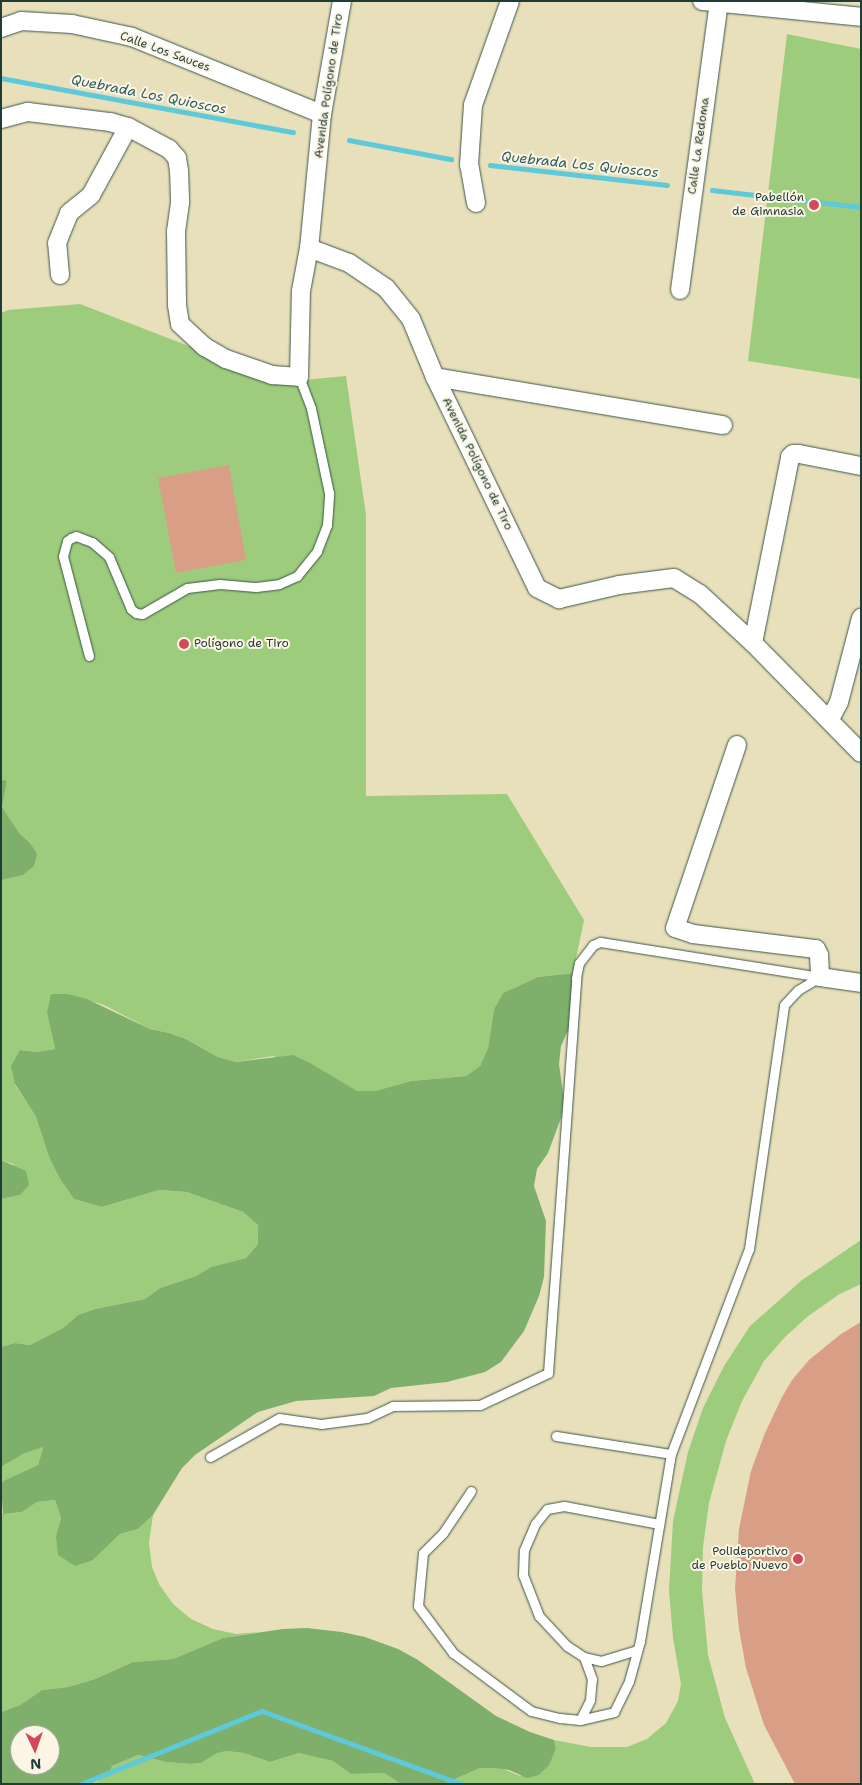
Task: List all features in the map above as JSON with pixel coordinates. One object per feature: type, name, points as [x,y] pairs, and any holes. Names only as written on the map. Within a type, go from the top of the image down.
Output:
[{"type":"street","name":"Avenida Polígono de Tiro","points":[[342,1],[322,114],[309,248],[349,263],[386,288],[411,319],[435,377],[537,588],[559,599],[619,585],[674,578],[700,594],[830,719],[861,753]]},
{"type":"street","points":[[476,203],[470,164],[473,105],[510,1]]},
{"type":"street","points":[[710,2],[861,17]]},
{"type":"street","name":"Calle La Redoma","points":[[680,290],[710,2]]},
{"type":"street","name":"Calle Los Sauces","points":[[1,28],[21,21],[72,24],[132,37],[322,114]]},
{"type":"street","points":[[1,119],[28,112],[97,120],[128,127],[170,148],[177,158],[180,203],[176,231],[177,304],[180,324],[205,348],[226,358],[272,376],[299,377],[301,290],[309,248]]},
{"type":"street","points":[[60,275],[57,243],[69,213],[91,195],[128,127]]},
{"type":"street","points":[[435,377],[723,425]]},
{"type":"street","points":[[753,644],[790,457],[793,454],[799,454],[861,466]]},
{"type":"street","points":[[830,719],[839,702],[861,618]]},
{"type":"street","points":[[737,746],[675,928],[693,934],[816,949],[819,955],[820,977],[861,983]]},
{"type":"lane","points":[[89,656],[63,556],[66,541],[71,538],[76,536],[92,542],[109,557],[131,610],[142,614],[187,588],[220,584],[256,587],[279,584],[297,576],[317,552],[328,525],[329,493],[310,408],[299,377]]},
{"type":"lane","points":[[210,1456],[279,1418],[321,1424],[367,1418],[393,1406],[480,1406],[548,1373],[576,978],[579,963],[593,944],[600,942],[820,977]]},
{"type":"lane","points":[[471,1491],[443,1533],[423,1553],[418,1606],[453,1653],[531,1711],[560,1718],[580,1720],[614,1712],[629,1681],[637,1650],[671,1454],[750,1249],[784,1005],[798,990],[820,977]]},
{"type":"lane","points":[[556,1436],[671,1454]]},
{"type":"lane","points":[[637,1650],[601,1661],[584,1657],[567,1646],[539,1616],[523,1575],[524,1550],[535,1524],[547,1509],[564,1506],[659,1524]]},
{"type":"lane","points":[[580,1720],[590,1700],[592,1679],[584,1657]]},
{"type":"green space","name":"Pabellón de Gimnasia","points":[[787,34],[861,49],[861,379],[748,361]]},
{"type":"green space","points":[[80,304],[282,382],[346,376],[366,515],[366,796],[507,794],[584,920],[573,973],[538,977],[503,993],[494,1009],[488,1048],[480,1066],[466,1076],[411,1081],[375,1091],[357,1091],[273,1056],[236,1062],[218,1057],[186,1039],[150,1029],[104,1005],[68,994],[47,1013],[55,1049],[37,1052],[20,1050],[15,1085],[36,1117],[49,1157],[60,1179],[74,1199],[102,1207],[159,1190],[187,1192],[243,1212],[258,1225],[258,1244],[246,1258],[211,1267],[196,1276],[160,1288],[145,1299],[95,1309],[78,1315],[63,1328],[30,1345],[15,1343],[1,1347],[1,1199],[20,1195],[13,1164],[1,1160],[1,880],[23,874],[34,866],[30,843],[20,834],[2,807],[7,781],[1,779],[1,313],[8,310]]},
{"type":"green space","points":[[1,779],[7,781],[2,807],[20,834],[30,843],[37,854],[34,866],[23,875],[1,880]]},
{"type":"green space","points":[[573,973],[576,1013],[561,1046],[559,1064],[564,1100],[561,1118],[548,1153],[537,1169],[534,1186],[546,1221],[544,1277],[539,1296],[524,1331],[501,1362],[485,1372],[447,1382],[391,1388],[374,1396],[296,1401],[258,1412],[195,1455],[182,1468],[153,1515],[138,1529],[120,1534],[93,1560],[75,1566],[58,1555],[56,1536],[61,1518],[55,1500],[37,1502],[22,1512],[3,1514],[1,1485],[3,1481],[38,1465],[43,1447],[25,1453],[1,1467],[1,1347],[15,1343],[30,1345],[63,1328],[78,1315],[95,1309],[145,1299],[160,1288],[196,1276],[211,1267],[246,1258],[258,1244],[258,1225],[243,1212],[187,1192],[159,1190],[102,1207],[74,1199],[60,1179],[49,1157],[36,1117],[15,1084],[11,1066],[20,1050],[37,1052],[55,1049],[47,1013],[51,994],[68,994],[87,999],[150,1029],[186,1039],[218,1057],[236,1062],[293,1055],[357,1091],[375,1091],[411,1081],[466,1076],[480,1066],[488,1048],[494,1009],[503,993],[538,977]]},
{"type":"green space","points":[[1,1160],[26,1171],[29,1185],[20,1195],[1,1199]]},
{"type":"green space","points":[[861,1240],[861,1284],[838,1295],[807,1317],[785,1337],[764,1361],[742,1401],[726,1441],[709,1503],[703,1547],[702,1590],[708,1655],[725,1718],[755,1784],[444,1784],[480,1768],[501,1768],[520,1776],[551,1759],[556,1749],[554,1740],[591,1747],[627,1747],[647,1739],[666,1723],[678,1701],[681,1684],[673,1638],[669,1591],[673,1521],[688,1452],[703,1408],[724,1366],[750,1326],[802,1280]]},
{"type":"green space","points":[[43,1446],[38,1465],[3,1481],[1,1484],[1,1467],[25,1453]]},
{"type":"green space","points":[[55,1500],[61,1518],[56,1536],[93,1560],[120,1534],[138,1529],[153,1515],[149,1543],[152,1567],[159,1584],[173,1604],[191,1619],[213,1629],[236,1634],[260,1632],[223,1638],[173,1659],[133,1662],[95,1679],[68,1687],[42,1690],[20,1705],[1,1712],[1,1511],[3,1514],[22,1512],[37,1502]]},
{"type":"green space","points":[[307,1628],[365,1637],[398,1649],[418,1660],[496,1716],[530,1732],[554,1740],[556,1749],[549,1765],[539,1775],[527,1778],[509,1770],[480,1768],[444,1784],[401,1784],[384,1773],[351,1774],[333,1761],[299,1753],[270,1762],[244,1753],[226,1751],[217,1753],[201,1763],[191,1764],[166,1762],[138,1755],[112,1766],[109,1774],[91,1784],[1,1784],[1,1712],[20,1705],[42,1690],[68,1687],[95,1679],[133,1662],[173,1659],[223,1638],[283,1629]]},
{"type":"green space","points":[[217,1752],[244,1753],[270,1762],[299,1753],[333,1761],[351,1774],[384,1773],[401,1784],[91,1784],[97,1782],[112,1766],[138,1755],[166,1762],[191,1764],[201,1763]]},
{"type":"building","points":[[229,465],[246,560],[176,573],[158,478]]},
{"type":"building","name":"Polideportivo de Pueblo Nuevo","points":[[861,1322],[861,1784],[795,1784],[764,1725],[746,1668],[739,1629],[735,1589],[739,1529],[751,1471],[765,1433],[792,1380],[809,1360],[841,1334]]},
{"type":"waterway","name":"Quebrada Los Quioscos","points":[[1,78],[293,132]]},
{"type":"waterway","name":"Quebrada Los Quioscos","points":[[349,140],[451,159]]},
{"type":"waterway","name":"Quebrada Los Quioscos","points":[[490,165],[667,185]]},
{"type":"waterway","name":"Quebrada Los Quioscos","points":[[712,190],[861,207]]},
{"type":"waterway","points":[[81,1784],[262,1711],[461,1784]]},
{"type":"place","name":"Pabellón de Gimnasia","points":[[814,205]]},
{"type":"place","name":"Polígono de Tiro","points":[[184,644]]},
{"type":"place","name":"Polideportivo de Pueblo Nuevo","points":[[798,1559]]}]
